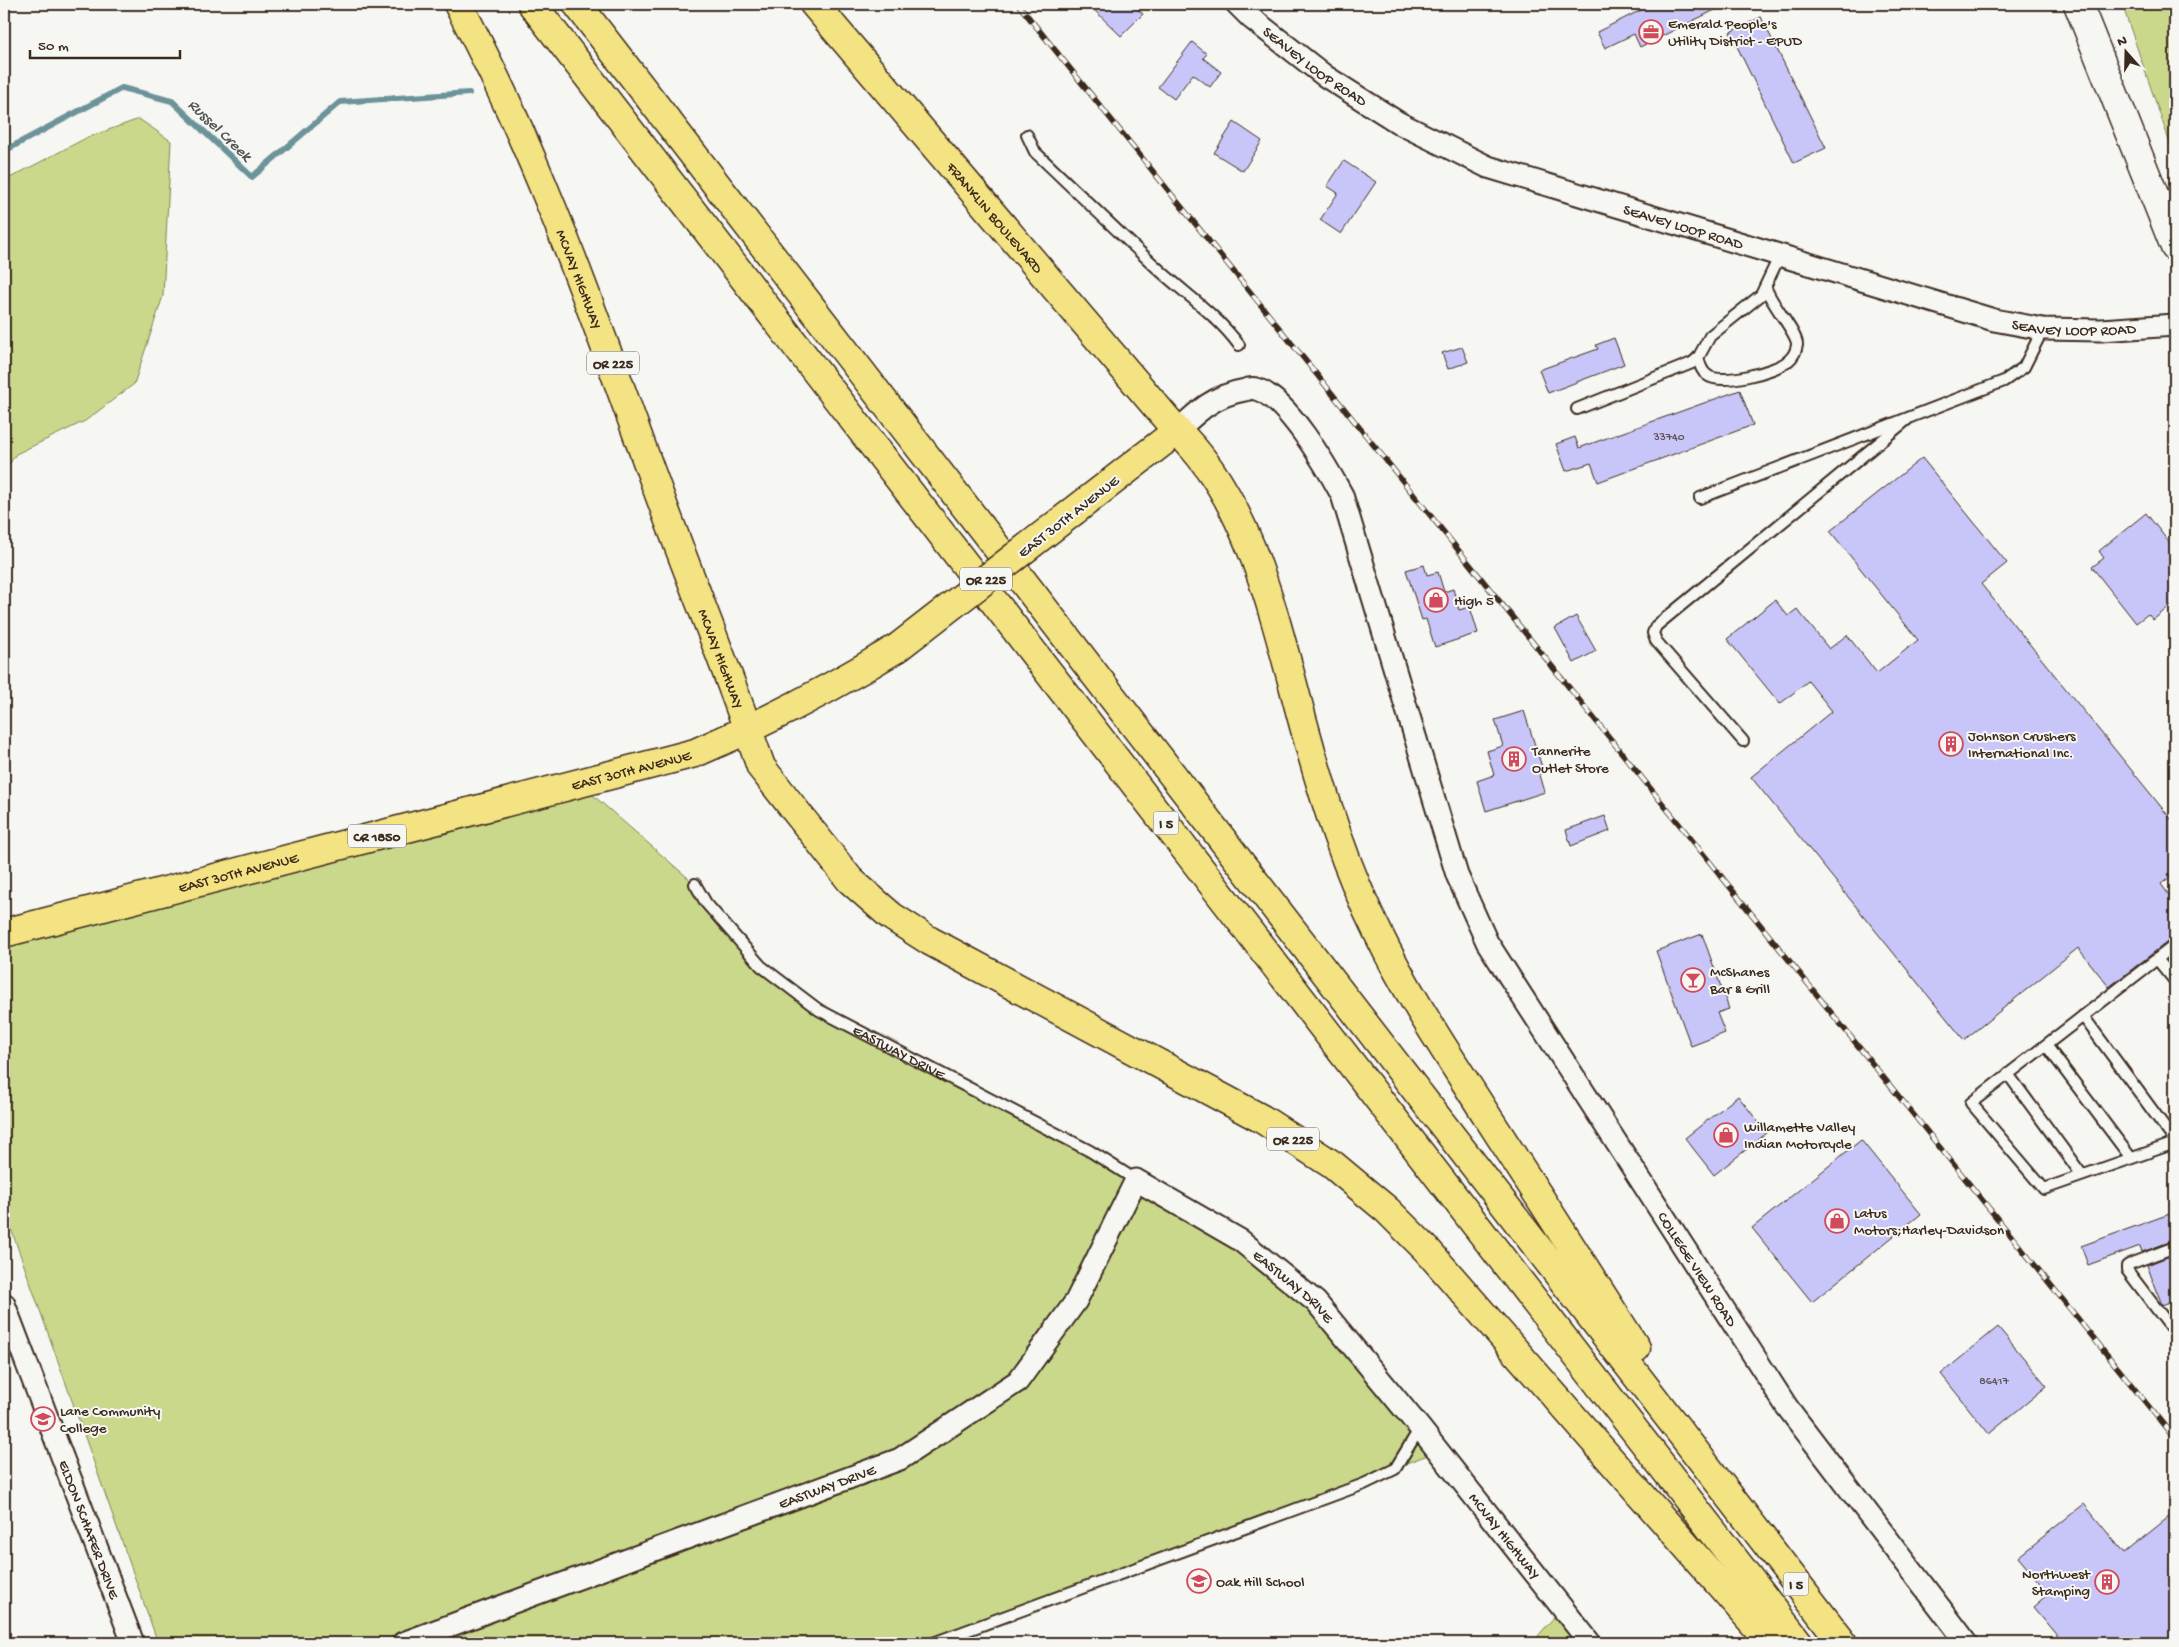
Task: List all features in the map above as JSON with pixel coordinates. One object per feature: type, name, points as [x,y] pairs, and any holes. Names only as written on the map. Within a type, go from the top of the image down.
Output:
[{"type":"main road","name":"MCVAY HIGHWAY","points":[[458,4],[492,68],[549,199],[606,345],[662,503],[748,730]]},
{"type":"main road","name":"I 5","points":[[532,4],[1799,1643]]},
{"type":"main road","name":"I 5","points":[[577,4],[1549,1260],[1749,1524],[1843,1643]]},
{"type":"main road","name":"FRANKLIN BOULEVARD","points":[[814,4],[1177,431],[1192,446],[1221,486],[1245,533],[1276,622],[1340,847],[1377,933],[1413,999],[1749,1524]]},
{"type":"main road","points":[[2078,4],[2175,247]]},
{"type":"main road","name":"EAST 30TH AVENUE","points":[[4,933],[695,753],[748,730],[838,684],[897,648],[1177,431]]},
{"type":"main road","name":"OR 225","points":[[748,730],[761,767],[850,880],[891,916],[930,942],[1262,1119],[1333,1165],[1387,1210],[1427,1250],[1771,1643]]},
{"type":"street","name":"SEAVEY LOOP ROAD","points":[[1237,4],[1251,18],[1325,76],[1399,123],[1488,167],[1994,320],[2043,329],[2101,330],[2175,325]]},
{"type":"street","name":"COLLEGE VIEW ROAD","points":[[1177,431],[1198,412],[1226,393],[1255,388],[1278,402],[1325,463],[1342,495],[1457,875],[1487,942],[1787,1407],[1967,1643]]},
{"type":"street","name":"EASTWAY DRIVE","points":[[403,1643],[900,1460],[1018,1381],[1076,1301],[1136,1180],[1240,1240],[1316,1302],[1420,1428]]},
{"type":"street","name":"ELDON SCHAFER DRIVE","points":[[4,1304],[133,1643]]},
{"type":"street","name":"MCVAY HIGHWAY","points":[[1420,1428],[1590,1643]]},
{"type":"lane","points":[[1027,135],[1035,152],[1158,269],[1198,302],[1227,330],[1239,345]]},
{"type":"lane","points":[[1577,409],[1692,363],[1698,358],[1710,336],[1761,295],[1766,288],[1780,255]]},
{"type":"lane","points":[[1698,358],[1707,376],[1726,380],[1770,369],[1786,363],[1794,355],[1797,343],[1793,332],[1770,300],[1766,288]]},
{"type":"lane","points":[[1700,498],[2004,382],[2024,367],[2043,329]]},
{"type":"lane","points":[[1742,741],[1656,641],[1653,633],[1656,626],[1909,418]]},
{"type":"lane","name":"EASTWAY DRIVE","points":[[695,884],[706,903],[761,966],[819,1010],[1090,1151],[1136,1180]]},
{"type":"lane","points":[[2083,1016],[2175,1142],[2044,1189],[1970,1103],[2175,945]]},
{"type":"lane","points":[[2157,958],[2175,981]]},
{"type":"lane","points":[[2046,1045],[2131,1158]]},
{"type":"lane","points":[[2008,1074],[2082,1175]]},
{"type":"lane","points":[[2175,1247],[2127,1266],[2127,1270],[2175,1333]]},
{"type":"lane","points":[[933,1643],[1364,1484],[1395,1469],[1420,1428]]},
{"type":"green space","points":[[2122,4],[2175,4],[2175,158]]},
{"type":"green space","points":[[139,119],[171,141],[163,296],[134,384],[85,421],[16,454],[4,472],[4,181],[86,138]]},
{"type":"green space","points":[[579,783],[695,884],[761,966],[819,1010],[1090,1151],[1273,1267],[1438,1451],[937,1643],[158,1643],[4,1209],[4,933]]},
{"type":"green space","points":[[1562,1608],[1590,1643],[1532,1643]]},
{"type":"building","points":[[1088,4],[1132,4],[1143,14],[1121,36]]},
{"type":"building","name":"Emerald People's Utility District - EPUD","points":[[1641,4],[1727,4],[1640,47],[1634,34],[1605,48],[1597,32],[1643,9]]},
{"type":"building","points":[[1761,17],[1826,148],[1794,163],[1730,32]]},
{"type":"building","points":[[1192,42],[1207,54],[1203,58],[1221,72],[1210,87],[1193,74],[1174,99],[1158,87]]},
{"type":"building","points":[[1234,122],[1262,141],[1243,171],[1214,153]]},
{"type":"building","points":[[1344,161],[1376,182],[1341,234],[1320,220],[1338,193],[1327,186]]},
{"type":"building","points":[[1614,338],[1624,364],[1548,393],[1539,370],[1598,349],[1596,345]]},
{"type":"building","points":[[1462,347],[1468,362],[1448,369],[1442,353]]},
{"type":"building","points":[[1740,390],[1753,425],[1598,482],[1591,463],[1566,471],[1556,444],[1575,437],[1579,448]]},
{"type":"building","name":"Johnson Crushers International Inc.","points":[[1922,458],[2007,563],[1981,584],[2175,824],[2175,873],[2161,884],[2175,903],[2175,936],[2109,987],[2078,948],[1964,1040],[1751,777],[1832,711],[1808,681],[1780,704],[1727,639],[1775,600],[1788,616],[1797,609],[1829,649],[1847,635],[1877,673],[1918,640],[1830,531]]},
{"type":"building","points":[[2146,513],[2175,550],[2175,602],[2153,620],[2148,614],[2136,623],[2092,567],[2104,558],[2099,551]]},
{"type":"building","name":"High 5","points":[[1424,565],[1427,575],[1438,572],[1444,592],[1453,589],[1459,610],[1470,607],[1478,633],[1435,647],[1426,619],[1422,620],[1406,570]]},
{"type":"building","points":[[1576,616],[1596,651],[1574,663],[1555,628]]},
{"type":"building","name":"Tannerite Outlet Store","points":[[1524,711],[1542,767],[1538,768],[1545,792],[1486,811],[1477,781],[1494,775],[1487,751],[1503,746],[1495,720]]},
{"type":"building","points":[[1605,816],[1610,831],[1571,846],[1566,830]]},
{"type":"building","name":"McShanes Bar & Grill","points":[[1702,934],[1729,1009],[1717,1013],[1725,1033],[1691,1046],[1656,951]]},
{"type":"building","name":"Willamette Valley Indian Motorcycle","points":[[1738,1096],[1767,1133],[1714,1175],[1685,1138]]},
{"type":"building","name":"Latus Motors;Harley-Davidson","points":[[1861,1140],[1921,1214],[1812,1302],[1752,1228]]},
{"type":"building","points":[[2175,1212],[2175,1240],[2142,1252],[2140,1246],[2088,1265],[2081,1246]]},
{"type":"building","points":[[2175,1254],[2175,1300],[2162,1305],[2147,1265]]},
{"type":"building","points":[[1998,1327],[2047,1386],[1989,1434],[1941,1374]]},
{"type":"building","name":"Northwest Stamping","points":[[2084,1504],[2124,1553],[2175,1512],[2175,1632],[2161,1643],[2064,1643],[2034,1607],[2049,1594],[2018,1557]]},
{"type":"waterway","name":"Russel Creek","points":[[4,151],[122,88],[172,101],[252,177],[340,102],[469,93]]},
{"type":"railway","points":[[1018,4],[2175,1439]]},
{"type":"place","name":"Emerald People's Utility District - EPUD","points":[[1651,32]]},
{"type":"place","name":"High 5","points":[[1436,600]]},
{"type":"place","name":"Johnson Crushers International Inc.","points":[[1951,744]]},
{"type":"place","name":"Tannerite Outlet Store","points":[[1514,759]]},
{"type":"place","name":"McShanes Bar & Grill","points":[[1693,980]]},
{"type":"place","name":"Willamette Valley Indian Motorcycle","points":[[1726,1135]]},
{"type":"place","name":"Latus Motors;Harley-Davidson","points":[[1837,1221]]},
{"type":"place","name":"Lane Community College","points":[[43,1419]]},
{"type":"place","name":"Oak Hill School","points":[[1199,1581]]},
{"type":"place","name":"Northwest Stamping","points":[[2107,1582]]}]
